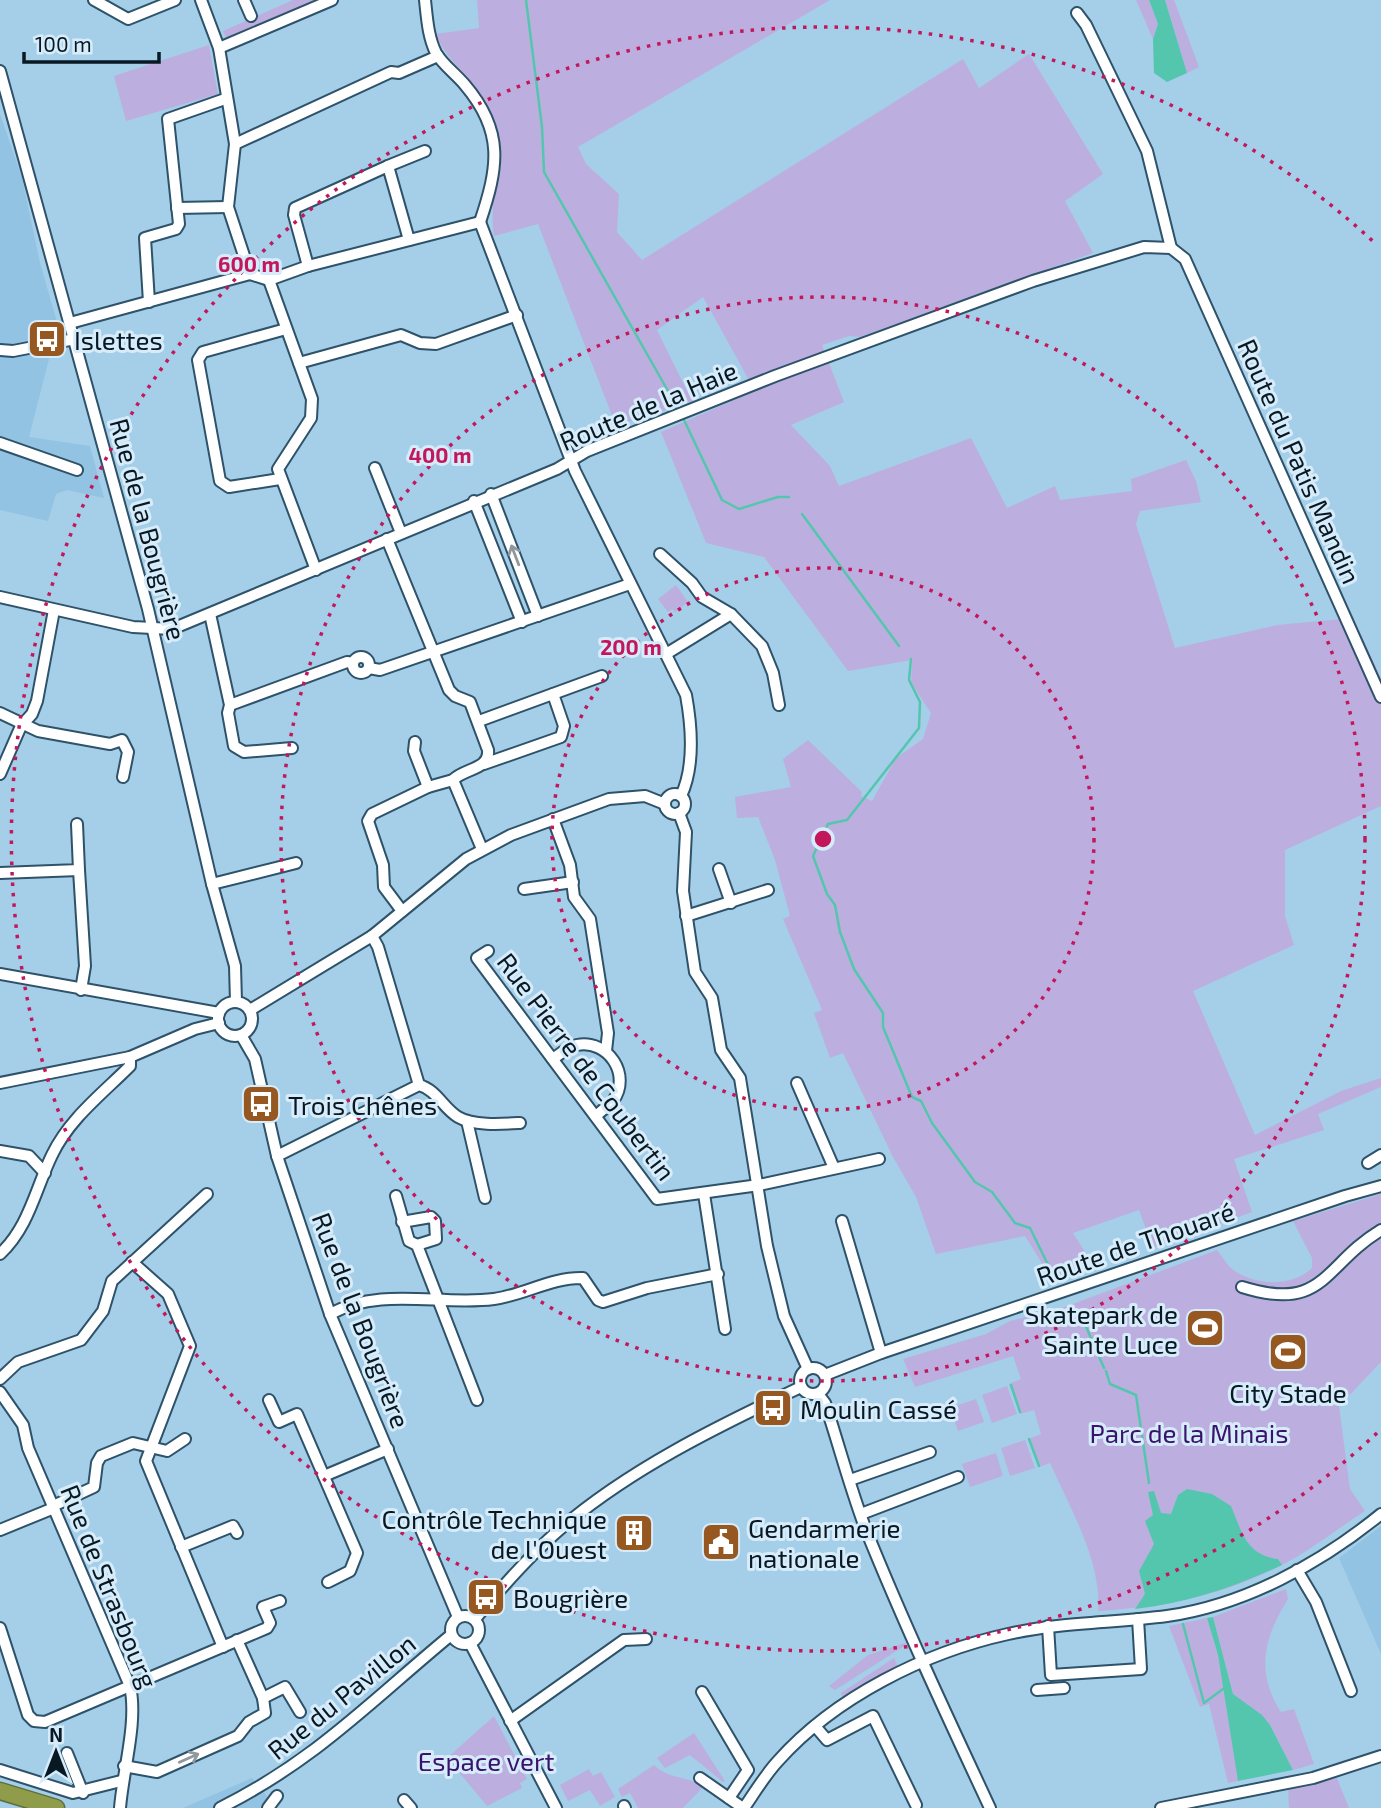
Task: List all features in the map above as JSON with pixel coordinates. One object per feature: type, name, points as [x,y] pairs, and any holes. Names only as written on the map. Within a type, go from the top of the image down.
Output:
[{"type":"highway","points":[[0,1791],[56,1808]]},
{"type":"street","points":[[94,0],[128,19],[175,0]]},
{"type":"street","points":[[201,0],[219,48],[234,144],[228,207],[250,274]]},
{"type":"street","points":[[244,0],[251,16]]},
{"type":"street","points":[[219,48],[332,0]]},
{"type":"street","points":[[425,0],[428,27],[438,56],[467,86],[487,115],[494,138],[495,170],[480,222],[571,460],[686,695],[690,718],[690,779],[681,796],[684,805],[679,813]]},
{"type":"street","points":[[1077,13],[1086,25],[1147,151],[1171,248]]},
{"type":"street","points":[[234,144],[391,72],[398,73],[438,56]]},
{"type":"street","name":"Rue de la Bougrière","points":[[0,71],[152,630],[212,884],[237,974],[236,1002]]},
{"type":"street","points":[[149,302],[143,243],[148,237],[176,229],[179,224],[167,119],[225,99]]},
{"type":"street","points":[[308,266],[294,215],[295,208],[425,152]]},
{"type":"street","points":[[388,166],[409,240]]},
{"type":"street","points":[[177,208],[228,207]]},
{"type":"street","points":[[70,323],[250,274],[269,280],[308,266],[480,222]]},
{"type":"street","name":"Route de la Haie","points":[[152,630],[167,631],[210,614],[775,376],[1033,281],[1144,247],[1171,248]]},
{"type":"street","name":"Route du Patis Mandin","points":[[1171,248],[1185,258],[1207,305],[1381,697]]},
{"type":"street","points":[[269,280],[313,409],[311,418],[280,461],[280,479],[316,570]]},
{"type":"street","points":[[299,363],[401,335],[436,344],[517,315]]},
{"type":"street","points":[[280,479],[229,487],[220,481],[198,360],[203,352],[286,329]]},
{"type":"street","points":[[0,350],[13,351],[75,339]]},
{"type":"street","points":[[0,443],[77,470]]},
{"type":"street","points":[[375,468],[401,533]]},
{"type":"street","points":[[491,494],[538,616]]},
{"type":"street","points":[[474,501],[522,622]]},
{"type":"street","points":[[387,539],[449,690],[455,696],[470,702],[479,721],[489,758],[484,764]]},
{"type":"street","points":[[660,554],[692,583],[702,597],[731,614],[762,646],[776,684],[779,705]]},
{"type":"street","points":[[230,705],[347,662],[354,663],[356,659],[364,657],[368,660],[369,668],[380,670],[630,584]]},
{"type":"street","points":[[0,597],[152,630]]},
{"type":"street","points":[[0,774],[37,701],[54,610]]},
{"type":"street","points":[[210,614],[230,705],[228,713],[238,750],[292,748]]},
{"type":"street","points":[[666,654],[731,614]]},
{"type":"street","points":[[479,721],[602,676]]},
{"type":"street","points":[[402,911],[384,887],[383,865],[368,821],[372,814],[484,764],[561,737],[564,726],[553,694]]},
{"type":"street","points":[[0,713],[25,722],[38,731],[110,744],[122,740],[128,752],[123,777]]},
{"type":"street","points":[[415,742],[414,751],[428,787]]},
{"type":"street","points":[[453,780],[482,849]]},
{"type":"street","points":[[250,1010],[372,936],[434,882],[482,849],[609,799],[631,795],[652,797],[665,804],[670,812],[679,813]]},
{"type":"street","points":[[665,804],[670,796],[681,796]]},
{"type":"street","points":[[679,813],[686,832],[682,891],[695,972],[712,998],[721,1050],[740,1078],[766,1242],[784,1316],[808,1369]]},
{"type":"street","points":[[553,820],[573,882],[574,897],[590,919],[608,1033],[606,1051]]},
{"type":"street","points":[[77,824],[85,966],[81,990]]},
{"type":"street","points":[[212,884],[296,863]]},
{"type":"street","points":[[719,869],[731,903]]},
{"type":"street","points":[[0,873],[79,870]]},
{"type":"street","points":[[524,889],[573,882]]},
{"type":"street","points":[[686,916],[768,890]]},
{"type":"street","points":[[372,936],[378,947],[419,1085]]},
{"type":"street","name":"Rue Pierre de Coubertin","points":[[488,951],[477,958],[654,1197],[663,1200],[705,1194],[879,1159]]},
{"type":"street","points":[[0,974],[219,1018]]},
{"type":"street","points":[[0,1083],[130,1057],[219,1018],[227,1004],[236,1002],[250,1010]]},
{"type":"street","points":[[219,1018],[227,1034],[241,1035],[252,1024],[250,1010]]},
{"type":"street","name":"Rue de la Bougrière","points":[[241,1035],[255,1059],[277,1156],[330,1314],[458,1617]]},
{"type":"street","points":[[553,1059],[576,1045],[588,1044],[606,1051],[616,1063],[619,1088],[614,1100],[596,1116]]},
{"type":"street","points":[[0,1254],[18,1237],[52,1154],[71,1125],[130,1066],[130,1057]]},
{"type":"street","points":[[797,1083],[834,1168]]},
{"type":"street","points":[[277,1156],[419,1085],[428,1088],[456,1116],[467,1121],[520,1123]]},
{"type":"street","points":[[467,1121],[485,1198]]},
{"type":"street","points":[[0,1151],[29,1156],[45,1172]]},
{"type":"street","points":[[1368,1163],[1381,1155]]},
{"type":"street","name":"Route de Thouaré","points":[[825,1375],[881,1353],[1381,1186]]},
{"type":"street","points":[[0,1379],[18,1362],[80,1340],[103,1311],[112,1281],[207,1194]]},
{"type":"street","points":[[705,1194],[725,1329]]},
{"type":"street","points":[[396,1196],[409,1241],[417,1245],[477,1400]]},
{"type":"street","points":[[402,1222],[431,1217],[435,1221],[436,1239],[417,1245]]},
{"type":"street","points":[[842,1221],[881,1353]]},
{"type":"street","points":[[1242,1287],[1267,1295],[1302,1293],[1316,1285],[1381,1230]]},
{"type":"street","points":[[132,1262],[168,1294],[190,1348],[146,1461],[223,1647]]},
{"type":"street","points":[[330,1314],[365,1300],[495,1299],[569,1278],[583,1278],[598,1300],[603,1302],[647,1288],[718,1274]]},
{"type":"street","points":[[808,1369],[820,1369],[825,1375],[825,1388],[818,1394],[806,1393],[801,1387],[800,1378],[808,1369]]},
{"type":"street","points":[[475,1619],[525,1562],[581,1512],[665,1459],[801,1387]]},
{"type":"street","name":"Rue de Strasbourg","points":[[0,1392],[23,1425],[28,1448],[130,1686],[135,1707],[121,1781],[120,1808]]},
{"type":"street","points":[[818,1394],[825,1403],[861,1514],[922,1663],[990,1808]]},
{"type":"street","points":[[269,1400],[279,1422],[297,1414],[356,1553],[350,1572],[328,1582]]},
{"type":"street","points":[[0,1530],[93,1487],[97,1463],[101,1457],[133,1443],[167,1451],[185,1439]]},
{"type":"street","points":[[324,1476],[388,1449]]},
{"type":"street","points":[[850,1480],[930,1452]]},
{"type":"street","points":[[861,1514],[958,1477]]},
{"type":"street","points":[[700,1778],[743,1808],[777,1762],[815,1726],[861,1694],[922,1663],[1005,1634],[1048,1626],[1169,1616],[1234,1599],[1297,1570],[1348,1540],[1381,1514]]},
{"type":"street","points":[[181,1547],[233,1526],[237,1533]]},
{"type":"street","points":[[1297,1570],[1315,1602],[1351,1691]]},
{"type":"street","points":[[0,1628],[28,1715],[34,1721],[45,1722],[267,1628],[270,1623],[263,1607],[280,1601]]},
{"type":"street","points":[[467,1615],[475,1619],[479,1630],[470,1643],[461,1644],[451,1635],[452,1623],[458,1617],[467,1615]]},
{"type":"street","points":[[1051,1675],[1141,1669],[1138,1619]]},
{"type":"street","points":[[1048,1626],[1052,1689]]},
{"type":"street","name":"Rue du Pavillon","points":[[220,1808],[278,1777],[319,1749],[451,1635]]},
{"type":"street","points":[[510,1721],[624,1640],[646,1639]]},
{"type":"street","points":[[124,1766],[157,1772],[238,1736],[249,1723],[265,1713],[263,1698],[237,1640]]},
{"type":"street","points":[[470,1643],[556,1808]]},
{"type":"street","points":[[263,1698],[285,1687],[300,1712]]},
{"type":"street","points":[[1037,1690],[1064,1688]]},
{"type":"street","points":[[702,1692],[748,1770],[729,1798]]},
{"type":"street","points":[[815,1726],[827,1740],[873,1716],[916,1805]]},
{"type":"street","points":[[67,1754],[83,1793]]},
{"type":"street","points":[[1161,1808],[1313,1779],[1381,1756]]},
{"type":"street","points":[[0,1770],[66,1791],[83,1793],[121,1781]]},
{"type":"street","points":[[268,1808],[277,1796]]},
{"type":"street","points":[[1220,1797],[1225,1808]]},
{"type":"shaded area","points":[[1149,0],[1165,0],[1187,73],[1167,82],[1154,73],[1153,39],[1158,24]]},
{"type":"shaded area","points":[[0,114],[22,178],[40,263],[66,353],[50,355],[29,437],[90,446],[104,498],[67,490],[56,494],[48,521],[0,510]]},
{"type":"shaded area","points":[[1187,1489],[1212,1494],[1231,1506],[1242,1533],[1252,1547],[1267,1557],[1278,1559],[1282,1565],[1210,1593],[1135,1609],[1145,1594],[1139,1571],[1154,1544],[1145,1521],[1153,1515],[1148,1492],[1154,1491],[1161,1513],[1171,1514],[1178,1495]]},
{"type":"shaded area","points":[[1381,1526],[1381,1654],[1339,1558]]},
{"type":"shaded area","points":[[1213,1617],[1233,1694],[1262,1715],[1270,1725],[1293,1770],[1238,1781],[1218,1655],[1207,1618]]},
{"type":"shaded area","points":[[252,1778],[277,1808],[183,1808]]},
{"type":"green space","points":[[293,0],[318,0],[227,40],[223,31]]},
{"type":"green space","points":[[477,0],[830,0],[578,147],[586,164],[619,194],[617,232],[642,260],[963,59],[979,88],[1029,54],[1103,174],[1065,201],[1093,253],[860,337],[849,336],[822,345],[844,402],[791,425],[830,466],[839,486],[971,438],[1007,508],[1055,486],[1060,500],[1132,491],[1131,479],[1186,460],[1196,481],[1201,502],[1140,511],[1136,524],[1175,648],[1277,625],[1353,618],[1381,678],[1381,806],[1285,850],[1285,916],[1294,945],[1193,991],[1255,1135],[1341,1091],[1381,1078],[1381,1087],[1318,1114],[1324,1130],[1234,1159],[1252,1212],[1153,1248],[1139,1210],[1073,1233],[1096,1269],[1053,1281],[1025,1236],[936,1254],[916,1197],[893,1157],[843,1053],[830,1058],[814,1013],[822,1010],[783,919],[790,916],[775,860],[758,817],[737,818],[735,797],[791,787],[783,759],[808,740],[862,792],[861,796],[872,801],[896,758],[923,739],[931,713],[911,683],[912,660],[848,671],[764,557],[706,543],[661,432],[755,391],[703,297],[657,330],[692,401],[616,426],[538,224],[494,236],[497,147],[492,118],[480,95],[435,34],[479,28]]},
{"type":"green space","points":[[1136,0],[1149,0],[1158,24],[1153,39]]},
{"type":"green space","points":[[1165,0],[1174,0],[1199,67],[1187,73]]},
{"type":"green space","points":[[209,45],[218,94],[126,121],[114,76]]},
{"type":"green space","points":[[676,585],[688,602],[675,612],[672,609],[668,612],[658,599]]},
{"type":"green space","name":"Parc de la Minais","points":[[1381,1194],[1381,1362],[1339,1406],[1350,1489],[1365,1511],[1291,1560],[1236,1585],[1168,1603],[1098,1611],[1095,1574],[1083,1535],[1050,1463],[1039,1467],[1028,1439],[1041,1434],[1034,1410],[1020,1414],[1009,1384],[1021,1379],[1013,1356],[915,1387],[903,1359],[986,1334],[1010,1321],[1062,1308],[1217,1250],[1230,1267],[1254,1280],[1275,1282],[1295,1279],[1312,1268],[1312,1258],[1293,1221]]},
{"type":"green space","points":[[1007,1386],[1017,1414],[992,1423],[982,1395]]},
{"type":"green space","points":[[976,1399],[984,1422],[958,1431],[950,1408]]},
{"type":"green space","points":[[1025,1440],[1035,1468],[1010,1476],[1001,1448]]},
{"type":"green space","points":[[996,1453],[1003,1476],[970,1487],[962,1464]]},
{"type":"green space","points":[[1286,1589],[1288,1599],[1268,1641],[1265,1669],[1273,1697],[1281,1712],[1294,1709],[1314,1764],[1293,1770],[1270,1725],[1233,1694],[1213,1617]]},
{"type":"green space","points":[[1207,1618],[1218,1655],[1239,1775],[1238,1781],[1228,1783],[1209,1704],[1200,1707],[1169,1626]]},
{"type":"green space","points":[[905,1643],[906,1645],[835,1690],[829,1686],[868,1655]]},
{"type":"green space","points":[[894,1658],[898,1667],[843,1698],[841,1693]]},
{"type":"green space","name":"Espace vert","points":[[494,1716],[527,1779],[520,1783],[522,1788],[487,1806],[447,1758]]},
{"type":"green space","points":[[694,1733],[725,1781],[690,1755],[665,1768],[657,1758]]},
{"type":"green space","points":[[654,1765],[666,1773],[703,1787],[683,1808],[638,1808],[630,1793],[622,1797],[618,1789]]},
{"type":"green space","points":[[589,1769],[593,1776],[601,1772],[615,1797],[600,1806],[590,1790],[568,1801],[560,1785]]},
{"type":"green space","points":[[1336,1776],[1349,1808],[1289,1808],[1288,1788]]},
{"type":"waterway","points":[[526,0],[542,127],[544,172],[677,407]]},
{"type":"waterway","points":[[684,420],[722,500],[739,509],[778,497],[789,497]]},
{"type":"waterway","points":[[802,514],[899,646]]},
{"type":"waterway","points":[[911,659],[909,680],[920,702],[919,728],[847,820],[828,824],[813,856],[827,894],[835,905],[840,932],[854,969],[883,1013],[883,1027],[912,1097],[921,1101],[932,1123],[975,1182],[992,1192],[1015,1223],[1030,1228],[1055,1279]]},
{"type":"waterway","points":[[1081,1315],[1104,1368]]},
{"type":"waterway","points":[[1106,1371],[1110,1384],[1136,1395],[1149,1483]]},
{"type":"waterway","points":[[1011,1385],[1020,1412]]},
{"type":"waterway","points":[[1029,1439],[1039,1466]]},
{"type":"waterway","points":[[1183,1624],[1204,1703],[1223,1689]]},
{"type":"place","name":"Islettes","points":[[47,339]]},
{"type":"place","name":"Trois Chênes","points":[[261,1104]]},
{"type":"place","name":"Skatepark de Sainte Luce","points":[[1205,1328]]},
{"type":"place","name":"City Stade","points":[[1288,1352]]},
{"type":"place","name":"Moulin Cassé","points":[[773,1408]]},
{"type":"place","name":"Contrôle Technique de l'Ouest","points":[[634,1533]]},
{"type":"place","name":"Gendarmerie nationale","points":[[721,1542]]},
{"type":"place","name":"Bougrière","points":[[486,1597]]}]
